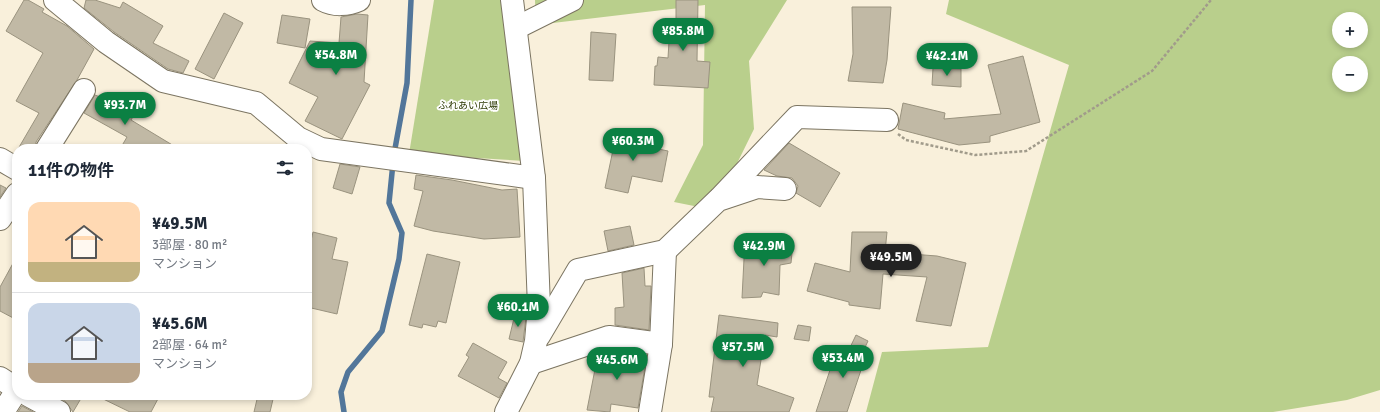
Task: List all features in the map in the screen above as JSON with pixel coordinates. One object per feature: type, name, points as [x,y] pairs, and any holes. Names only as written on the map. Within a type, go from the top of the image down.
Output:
[{"type":"street","points":[[55,0],[106,42],[163,81],[256,103],[298,138],[312,144]]},
{"type":"street","points":[[323,0],[328,3],[350,4],[359,0]]},
{"type":"street","points":[[506,412],[531,363],[536,341],[539,307],[534,178],[512,0]]},
{"type":"street","points":[[516,28],[572,0]]},
{"type":"street","points":[[50,144],[84,90]]},
{"type":"street","points":[[536,341],[578,270],[666,252],[797,117],[882,120]]},
{"type":"street","points":[[312,144],[321,148],[534,178]]},
{"type":"street","points":[[0,159],[12,166]]},
{"type":"street","points":[[718,200],[757,187],[785,189]]},
{"type":"street","points":[[0,219],[12,201]]},
{"type":"street","points":[[650,412],[661,344],[666,252]]},
{"type":"street","points":[[531,363],[609,337],[661,344]]},
{"type":"street","points":[[0,378],[12,386]]},
{"type":"street","points":[[2,412],[12,397]]},
{"type":"street","points":[[37,400],[59,412]]},
{"type":"path","points":[[882,120],[906,140],[975,156],[1026,151],[1152,71],[1211,0]]},
{"type":"green space","name":"ふれあい広場","points":[[434,0],[504,0],[525,161],[409,154]]},
{"type":"green space","points":[[535,0],[787,0],[749,61],[754,129],[714,210],[674,202],[703,145],[705,5],[536,25]]},
{"type":"green space","points":[[949,0],[1380,0],[1380,390],[1347,400],[1273,412],[866,412],[882,352],[988,347],[1069,65],[946,14]]},
{"type":"building","points":[[24,0],[28,0],[44,9],[42,12],[67,26],[94,49],[77,80],[36,144],[21,144],[39,113],[16,101],[43,53],[6,31]]},
{"type":"building","points":[[86,0],[95,0],[120,8],[123,2],[163,26],[153,43],[189,61],[183,73],[168,69],[114,32],[84,8]]},
{"type":"building","points":[[676,0],[698,0],[697,61],[710,62],[708,88],[654,85],[655,66],[657,66],[658,57],[668,58],[670,25],[676,25]]},
{"type":"building","points":[[852,7],[891,7],[887,60],[883,83],[848,81],[853,54]]},
{"type":"building","points":[[224,13],[243,23],[214,79],[195,69]]},
{"type":"building","points":[[357,14],[368,15],[364,82],[370,85],[342,139],[305,121],[318,97],[289,83],[310,41],[339,43],[341,17]]},
{"type":"building","points":[[282,15],[310,19],[305,48],[277,43]]},
{"type":"building","points":[[591,32],[616,34],[613,81],[589,80]]},
{"type":"building","points":[[1023,56],[1040,122],[990,136],[990,142],[959,145],[898,129],[903,103],[945,113],[944,119],[1001,114],[988,65]]},
{"type":"building","points":[[933,68],[961,69],[961,87],[932,85]]},
{"type":"building","points":[[95,95],[101,96],[134,115],[131,120],[171,144],[123,144],[127,137],[84,113]]},
{"type":"building","points":[[610,130],[640,137],[639,145],[668,151],[662,182],[632,176],[628,193],[605,188],[613,150],[606,149]]},
{"type":"building","points":[[789,143],[840,173],[820,207],[796,193],[798,186],[792,178],[777,176],[764,170]]},
{"type":"building","points":[[340,164],[360,167],[352,194],[333,188]]},
{"type":"building","points":[[416,175],[452,180],[502,190],[517,189],[520,237],[484,239],[433,231],[414,226],[423,191],[414,189]]},
{"type":"building","points":[[0,185],[6,188],[0,197]]},
{"type":"building","points":[[630,226],[634,245],[608,251],[604,231]]},
{"type":"building","points":[[313,232],[337,238],[332,259],[348,262],[337,314],[312,308]]},
{"type":"building","points":[[852,232],[887,232],[885,252],[937,256],[966,263],[951,326],[916,321],[927,277],[883,274],[880,309],[849,305],[849,302],[807,291],[815,263],[850,272]]},
{"type":"building","points":[[745,240],[793,243],[791,263],[780,265],[779,295],[763,292],[761,297],[742,298]]},
{"type":"building","points":[[427,254],[460,262],[446,323],[438,321],[436,327],[423,324],[422,328],[409,325]]},
{"type":"building","points":[[12,265],[12,317],[0,311],[0,287]]},
{"type":"building","points":[[644,268],[645,286],[651,286],[649,330],[615,325],[615,308],[624,307],[622,273]]},
{"type":"building","points":[[515,314],[526,317],[523,342],[509,339]]},
{"type":"building","points":[[719,315],[778,323],[777,337],[765,335],[757,385],[794,398],[789,412],[711,412],[714,397],[709,397]]},
{"type":"building","points":[[798,325],[811,327],[809,341],[794,339]]},
{"type":"building","points":[[856,335],[868,341],[858,362],[863,364],[847,412],[816,412],[835,355],[845,358]]},
{"type":"building","points":[[473,343],[507,362],[498,378],[507,383],[499,398],[458,376],[469,357],[466,355]]},
{"type":"building","points":[[607,351],[647,355],[638,408],[611,404],[610,412],[587,410],[598,354]]},
{"type":"building","points":[[63,400],[80,400],[73,412]]},
{"type":"building","points":[[105,400],[157,400],[151,412],[130,412]]},
{"type":"building","points":[[257,400],[273,400],[270,412],[254,412]]},
{"type":"building","points":[[22,406],[33,412],[18,412]]},
{"type":"waterway","points":[[394,154],[407,83],[411,0]]},
{"type":"waterway","points":[[344,412],[341,392],[348,372],[382,331],[399,259],[402,233],[389,203],[393,163]]}]
